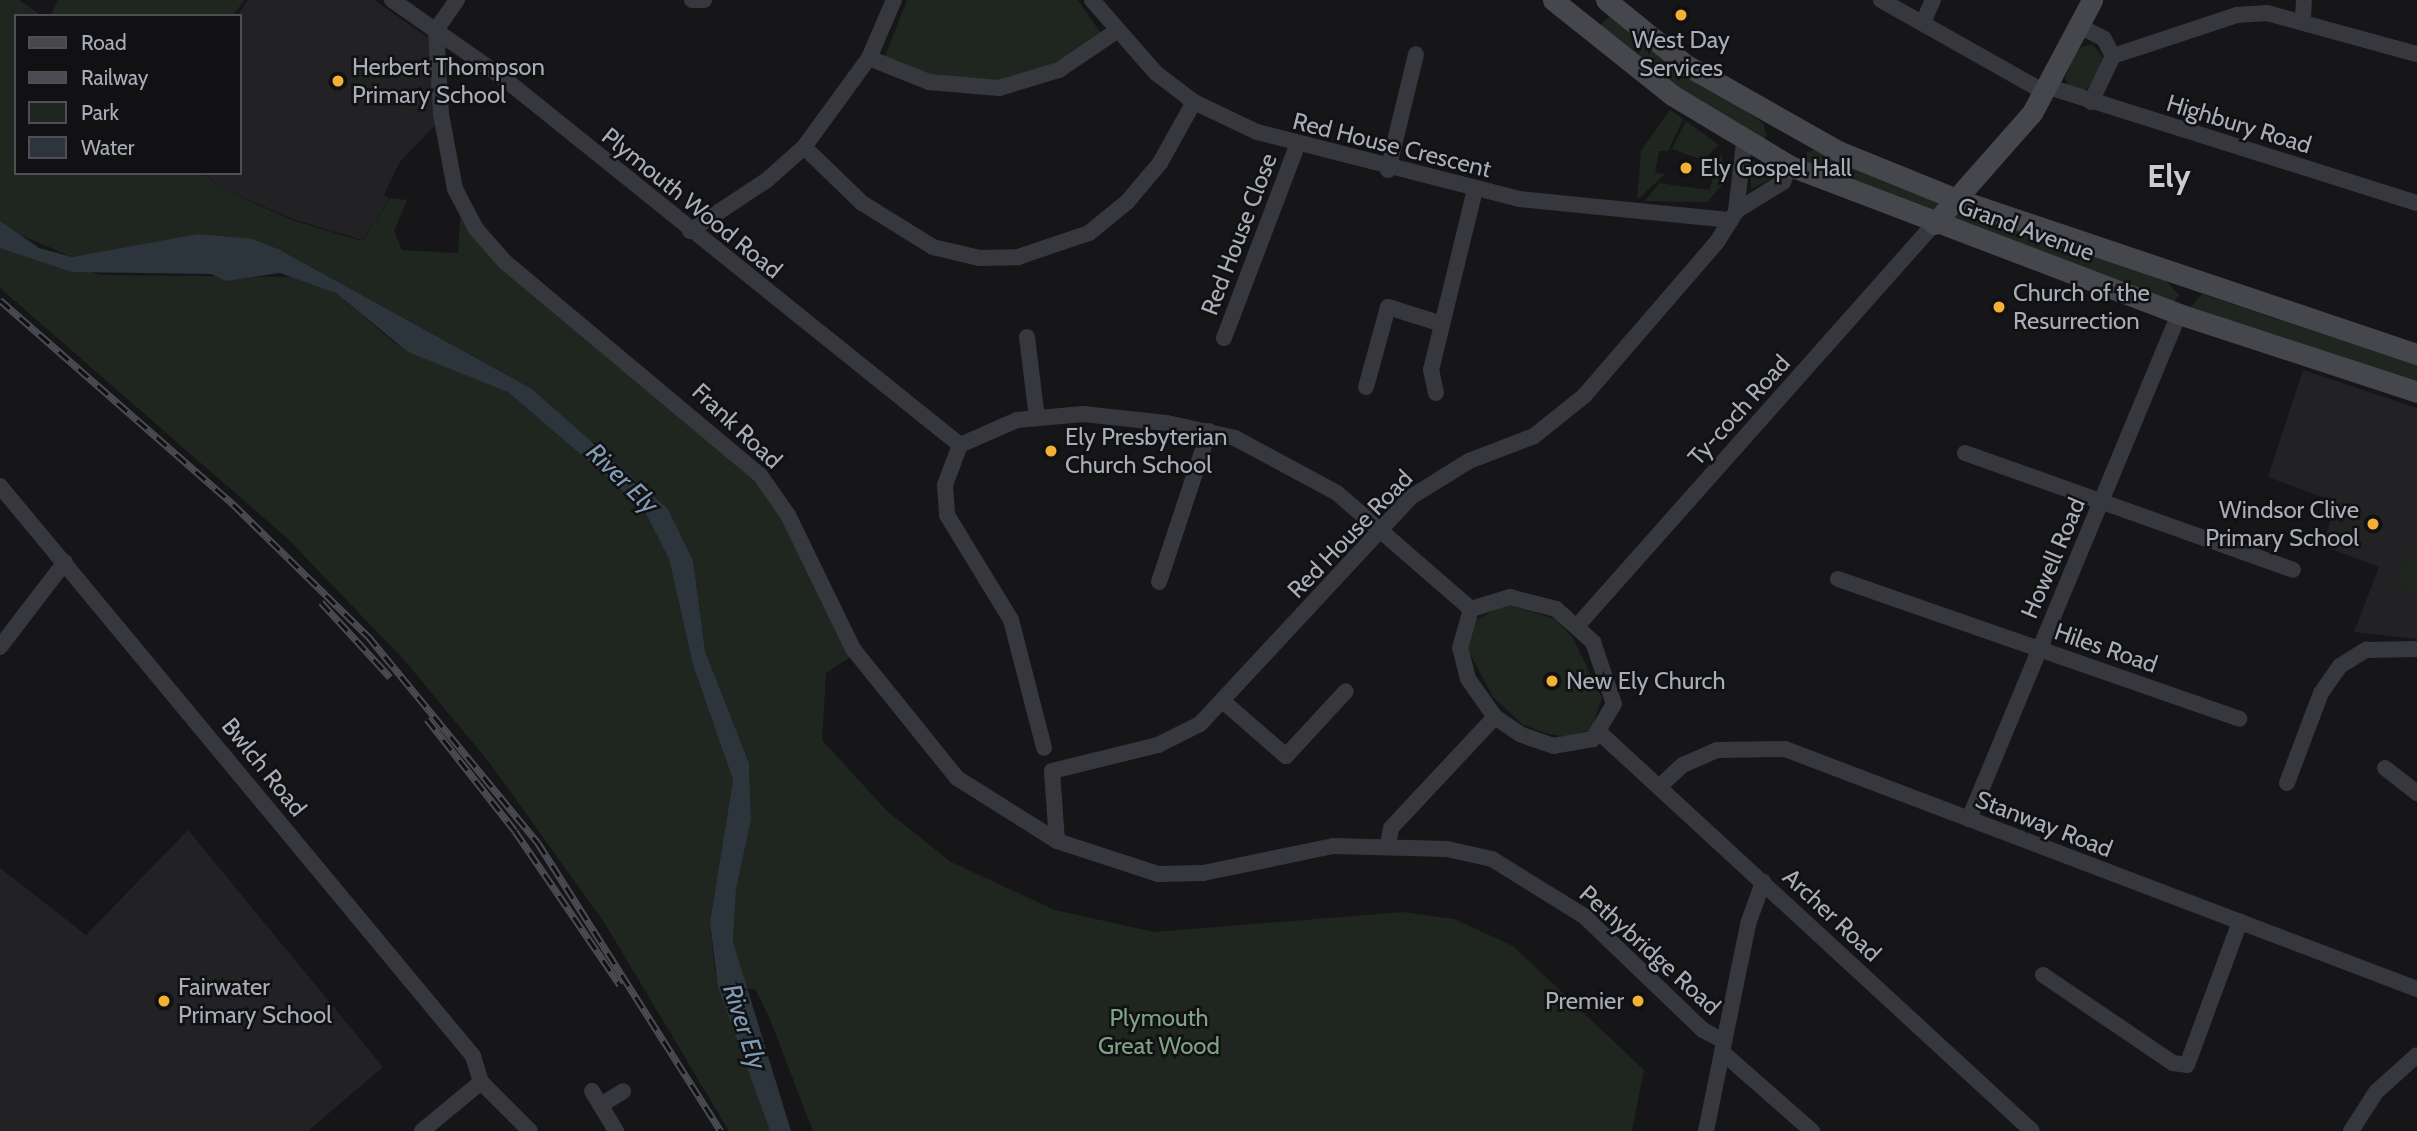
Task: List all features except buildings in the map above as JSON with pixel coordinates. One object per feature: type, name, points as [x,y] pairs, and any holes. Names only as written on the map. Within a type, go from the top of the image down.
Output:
[{"type":"street","name":"Plymouth Wood Road","points":[[392,0],[436,30],[960,445]]},
{"type":"street","points":[[436,30],[457,0]]},
{"type":"street","points":[[692,0],[704,0]]},
{"type":"street","points":[[690,231],[767,180],[804,146],[869,58],[894,0]]},
{"type":"street","name":"Red House Crescent","points":[[1092,0],[1115,33],[1194,102],[1297,146],[1475,190],[1574,207],[1733,215]]},
{"type":"street","name":"Grand Avenue","points":[[1553,0],[1744,143],[1790,166],[1934,224],[2179,314],[2417,392]]},
{"type":"street","name":"Grand Avenue","points":[[1585,26],[1605,0],[1686,65],[1798,132],[1956,199],[2417,354]]},
{"type":"street","name":"Highbury Road","points":[[1881,0],[1924,20],[2047,90],[2417,203]]},
{"type":"street","points":[[1924,20],[1933,0]]},
{"type":"street","points":[[1956,199],[2047,90],[2092,0]]},
{"type":"street","points":[[2303,18],[2304,0]]},
{"type":"street","points":[[2091,102],[2113,56],[2237,15],[2303,18],[2417,54]]},
{"type":"street","points":[[2079,26],[2104,39],[2113,56]]},
{"type":"street","name":"Frank Road","points":[[436,30],[451,172],[461,204],[491,248],[744,457],[788,515],[853,649],[933,755],[999,810],[1056,841]]},
{"type":"street","points":[[869,58],[929,82],[999,88],[1059,71],[1115,33]]},
{"type":"street","points":[[1388,170],[1416,54]]},
{"type":"street","points":[[804,146],[862,204],[933,247],[979,258],[1018,257],[1089,233],[1127,202],[1160,163],[1194,102]]},
{"type":"street","points":[[1790,166],[1798,132]]},
{"type":"street","points":[[1733,215],[1744,143]]},
{"type":"street","name":"Red House Close","points":[[1224,338],[1297,146]]},
{"type":"street","name":"Red House Road","points":[[1056,841],[1052,771],[1158,745],[1200,724],[1225,703],[1383,528],[1438,477],[1534,436],[1561,418],[1733,215],[1783,182],[1790,166]]},
{"type":"street","points":[[1436,393],[1431,370],[1475,190]]},
{"type":"street","name":"Grand Avenue","points":[[1934,224],[1956,199]]},
{"type":"street","name":"Ty-coch Road","points":[[1578,625],[1934,224]]},
{"type":"street","points":[[2179,314],[2190,278]]},
{"type":"street","points":[[1366,387],[1388,307],[1442,324]]},
{"type":"street","name":"Howell Road","points":[[1969,819],[2179,314]]},
{"type":"street","points":[[1027,337],[1037,418]]},
{"type":"street","points":[[1044,748],[1025,655],[1011,620],[947,515],[945,485],[960,445],[998,425],[1037,418],[1132,417],[1209,431],[1282,459],[1383,528],[1471,609]]},
{"type":"street","points":[[1159,582],[1209,431]]},
{"type":"street","points":[[1965,453],[2293,570]]},
{"type":"street","name":"Bwlch Road","points":[[0,486],[473,1056],[481,1082]]},
{"type":"street","points":[[0,647],[65,562]]},
{"type":"street","name":"Hiles Road","points":[[1838,579],[2239,719]]},
{"type":"street","points":[[1510,597],[1535,601],[1578,625],[1611,684],[1614,704],[1600,733],[1584,744],[1554,746],[1495,717],[1462,662],[1461,634],[1471,609],[1510,597]]},
{"type":"street","points":[[2287,783],[2322,693],[2340,666],[2377,648],[2417,649]]},
{"type":"street","points":[[1225,703],[1286,756],[1346,691]]},
{"type":"street","points":[[1388,845],[1391,828],[1495,717]]},
{"type":"street","name":"Archer Road","points":[[1600,733],[2032,1131]]},
{"type":"street","name":"Stanway Road","points":[[1659,787],[1683,765],[1717,750],[1762,746],[1969,819],[2417,989]]},
{"type":"street","points":[[2385,768],[2417,793]]},
{"type":"street","name":"Pethybridge Road","points":[[1056,841],[1129,867],[1180,876],[1333,846],[1388,845],[1468,853],[1517,871],[1584,916],[1812,1131]]},
{"type":"street","points":[[1706,1131],[1748,924],[1763,882]]},
{"type":"street","points":[[2043,975],[2174,1063],[2187,1065],[2240,922]]},
{"type":"street","points":[[2351,1131],[2376,1092],[2417,1055]]},
{"type":"street","points":[[422,1131],[481,1082],[530,1131]]},
{"type":"street","points":[[615,1131],[597,1098],[623,1091]]},
{"type":"shaded area","name":"Herbert Thompson Primary School","points":[[248,0],[374,0],[433,41],[438,122],[399,163],[384,195],[390,199],[362,240],[293,219],[222,189],[206,175],[242,175],[242,14],[238,14]]},
{"type":"shaded area","name":"Windsor Clive Primary School","points":[[2303,370],[2417,408],[2417,639],[2354,632],[2379,567],[2323,546],[2335,502],[2268,477]]},
{"type":"shaded area","name":"Fairwater Primary School","points":[[188,830],[383,1067],[308,1131],[0,1131],[0,868],[86,935]]},
{"type":"green space","name":"Plymouth Great Wood","points":[[0,0],[19,0],[39,14],[14,14],[14,175],[205,175],[222,189],[292,220],[362,241],[391,198],[407,200],[394,231],[402,250],[458,253],[461,204],[476,229],[760,475],[850,657],[826,673],[822,740],[887,811],[951,862],[1055,910],[1154,932],[1403,912],[1454,919],[1513,946],[1644,1070],[1632,1131],[813,1131],[769,1017],[755,989],[745,988],[733,942],[736,890],[751,820],[749,763],[705,651],[693,560],[668,509],[532,389],[280,250],[157,243],[72,257],[14,232],[0,221]]},
{"type":"green space","points":[[58,0],[244,0],[234,14],[51,14]]},
{"type":"green space","points":[[907,0],[1078,0],[1102,35],[1071,58],[1005,82],[948,81],[884,59]]},
{"type":"green space","points":[[1611,15],[1763,123],[1767,136],[1761,140],[1716,119],[1599,26]]},
{"type":"green space","points":[[2092,44],[2103,58],[2091,84],[2085,90],[2069,87],[2065,77],[2078,48]]},
{"type":"green space","points":[[1670,110],[1683,119],[1668,151],[1659,151],[1655,173],[1665,174],[1637,200],[1641,151]]},
{"type":"green space","points":[[1686,121],[1719,145],[1703,160],[1672,149]]},
{"type":"green space","points":[[1817,149],[1940,203],[1938,212],[1805,162],[1807,152]]},
{"type":"green space","points":[[1721,154],[1727,179],[1707,202],[1645,201],[1659,183],[1709,190]]},
{"type":"green space","points":[[1750,159],[1781,174],[1751,189]]},
{"type":"green space","points":[[1965,208],[2166,281],[2179,295],[2174,302],[1955,224],[1953,214]]},
{"type":"green space","points":[[0,248],[101,275],[296,277],[336,293],[395,343],[508,392],[643,508],[669,559],[693,665],[733,780],[710,922],[715,971],[770,1131],[729,1131],[604,922],[488,761],[405,661],[288,539],[0,288]]},
{"type":"green space","points":[[2202,294],[2417,365],[2417,387],[2191,307]]},
{"type":"green space","points":[[2407,554],[2417,557],[2417,592],[2396,584]]},
{"type":"green space","points":[[1506,604],[1555,619],[1573,638],[1602,698],[1591,730],[1567,737],[1549,734],[1523,725],[1493,697],[1469,652],[1469,638],[1474,621]]},
{"type":"water","name":"River Ely","points":[[0,221],[39,248],[72,257],[198,234],[252,239],[280,250],[532,389],[668,509],[693,560],[705,651],[749,763],[751,820],[736,890],[733,942],[791,1131],[770,1131],[718,987],[710,922],[733,780],[693,665],[669,559],[643,508],[508,392],[408,352],[336,293],[280,273],[226,281],[211,274],[72,272],[0,248]]},
{"type":"railway","points":[[0,300],[233,504],[368,636],[538,843],[721,1131]]},
{"type":"railway","points":[[321,602],[390,677]]},
{"type":"railway","points":[[427,719],[515,831],[620,985]]},
{"type":"place","name":"West Day Services","points":[[1681,15]]},
{"type":"place","name":"Herbert Thompson Primary School","points":[[338,81]]},
{"type":"place","name":"Ely Gospel Hall","points":[[1686,168]]},
{"type":"place","name":"Church of the Resurrection","points":[[1999,307]]},
{"type":"place","name":"Ely Presbyterian Church School","points":[[1051,451]]},
{"type":"place","name":"Windsor Clive Primary School","points":[[2373,524]]},
{"type":"place","name":"New Ely Church","points":[[1552,681]]},
{"type":"place","name":"Fairwater Primary School","points":[[164,1001]]},
{"type":"place","name":"Premier","points":[[1638,1001]]},
{"type":"district","name":"Ely","points":[[2169,176]]}]
